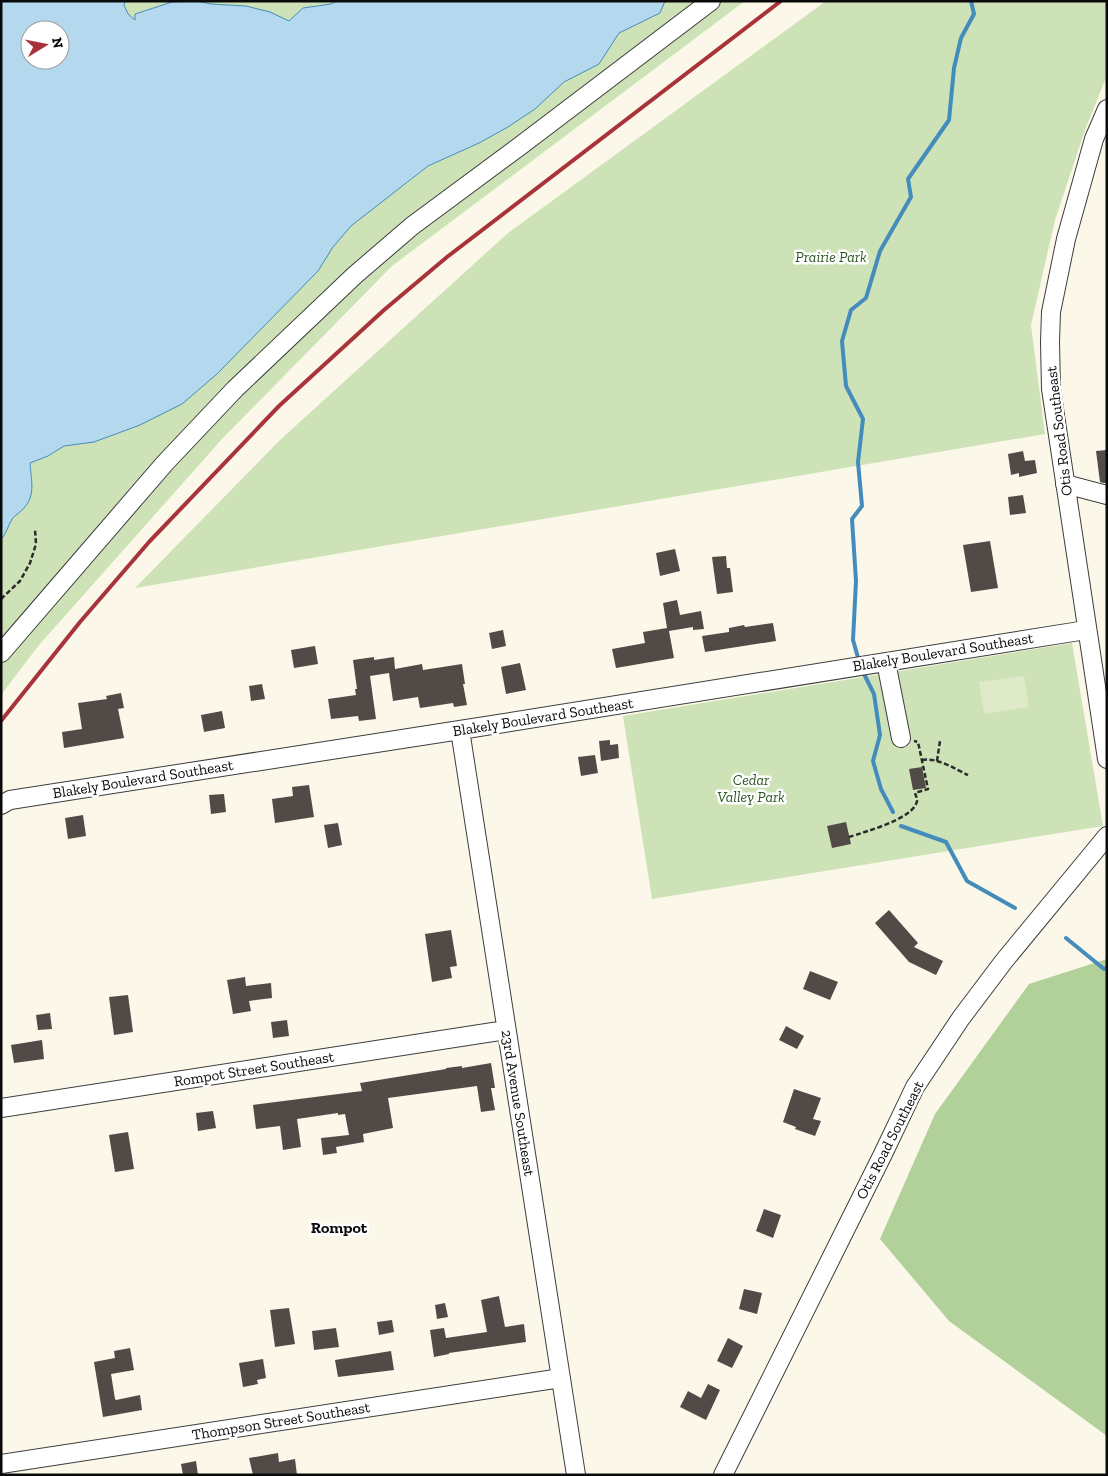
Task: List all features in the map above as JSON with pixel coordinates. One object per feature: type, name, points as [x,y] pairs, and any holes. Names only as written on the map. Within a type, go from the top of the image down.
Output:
[{"type":"street","points":[[1,652],[165,463],[235,389],[355,275],[412,226],[711,1]]},
{"type":"street","name":"Otis Road Southeast","points":[[1107,109],[1094,139],[1066,239],[1051,312],[1050,342],[1051,389],[1107,759]]},
{"type":"street","points":[[1065,484],[1107,495]]},
{"type":"street","name":"Blakely Boulevard Southeast","points":[[1,805],[10,800],[1086,630]]},
{"type":"street","points":[[883,662],[901,738]]},
{"type":"street","name":"23rd Avenue Southeast","points":[[460,730],[576,1475]]},
{"type":"street","name":"Otis Road Southeast","points":[[723,1475],[915,1087],[961,1018],[1004,961],[1107,836]]},
{"type":"street","name":"Rompot Street Southeast","points":[[1,1108],[506,1030]]},
{"type":"street","name":"Thompson Street Southeast","points":[[1,1464],[561,1378]]},
{"type":"path","points":[[1,599],[20,581],[30,563],[36,544],[35,529]]},
{"type":"path","points":[[849,837],[888,825],[911,811],[916,801],[915,793],[928,790],[918,742],[901,738]]},
{"type":"path","points":[[937,761],[940,741]]},
{"type":"path","points":[[922,760],[928,758],[968,775]]},
{"type":"green space","points":[[125,1],[745,1],[392,266],[222,439],[39,645],[1,695],[1,46],[20,55],[20,70],[70,70],[70,26],[123,5]]},
{"type":"green space","name":"Prairie Park","points":[[826,1],[1107,1],[1107,75],[1085,130],[1055,220],[1031,325],[1045,434],[135,588],[281,439],[508,233]]},
{"type":"green space","name":"Cedar Valley Park","points":[[1072,643],[1103,826],[652,899],[623,716]]},
{"type":"green space","points":[[1024,676],[1029,707],[984,714],[979,682]]},
{"type":"green space","points":[[1107,959],[1107,1436],[949,1321],[880,1239],[935,1114],[1029,984]]},
{"type":"water","points":[[1,1],[125,1],[124,5],[128,14],[135,20],[135,14],[172,2],[197,1],[211,4],[246,6],[270,12],[289,21],[303,8],[331,4],[337,1],[665,1],[660,13],[619,33],[599,64],[564,82],[535,109],[508,127],[479,143],[428,166],[351,226],[333,247],[318,271],[217,374],[182,404],[140,425],[94,442],[64,446],[48,456],[30,463],[32,487],[30,498],[24,508],[12,519],[1,540]]},
{"type":"building","points":[[1107,450],[1107,483],[1103,483],[1100,482],[1096,451]]},
{"type":"building","points":[[1023,451],[1025,461],[1035,460],[1037,473],[1019,477],[1019,473],[1011,475],[1008,454]]},
{"type":"building","points":[[1023,495],[1026,513],[1010,515],[1008,497]]},
{"type":"building","points":[[990,541],[998,588],[971,592],[963,545]]},
{"type":"building","points":[[675,549],[680,571],[660,576],[656,553]]},
{"type":"building","points":[[726,556],[727,568],[730,568],[733,592],[717,594],[712,557]]},
{"type":"building","points":[[677,600],[680,615],[701,611],[704,629],[693,630],[693,627],[669,631],[674,658],[616,668],[612,649],[645,643],[643,632],[667,628],[663,603]]},
{"type":"building","points":[[773,623],[776,641],[705,652],[702,636],[729,632],[729,628],[744,625],[745,627]]},
{"type":"building","points":[[503,630],[506,646],[492,649],[489,633]]},
{"type":"building","points":[[315,646],[318,664],[294,668],[291,650]]},
{"type":"building","points":[[374,657],[374,660],[394,657],[395,669],[422,664],[423,670],[462,664],[467,705],[454,707],[453,703],[420,708],[418,697],[393,701],[389,673],[370,676],[376,719],[359,721],[358,716],[331,719],[328,699],[356,695],[355,689],[357,689],[353,660]]},
{"type":"building","points":[[520,663],[526,690],[506,694],[501,667]]},
{"type":"building","points":[[262,684],[265,699],[251,701],[249,686]]},
{"type":"building","points":[[121,693],[124,708],[118,709],[124,738],[64,748],[62,732],[82,729],[78,703],[107,699],[106,696]]},
{"type":"building","points":[[222,711],[225,728],[204,732],[201,715]]},
{"type":"building","points":[[610,740],[610,745],[618,744],[619,758],[601,761],[599,741]]},
{"type":"building","points":[[595,755],[598,773],[581,776],[578,757]]},
{"type":"building","points":[[922,767],[926,788],[913,790],[909,769]]},
{"type":"building","points":[[309,785],[314,817],[275,823],[272,799],[293,796],[292,787]]},
{"type":"building","points":[[224,794],[226,812],[211,814],[209,795]]},
{"type":"building","points":[[83,815],[86,836],[68,839],[65,818]]},
{"type":"building","points":[[846,822],[851,844],[832,848],[827,826]]},
{"type":"building","points":[[338,823],[342,845],[328,848],[324,825]]},
{"type":"building","points":[[889,910],[918,943],[914,947],[943,961],[936,975],[909,962],[875,923]]},
{"type":"building","points":[[451,930],[457,966],[450,967],[452,978],[432,982],[425,934]]},
{"type":"building","points":[[810,971],[838,982],[830,1000],[803,989]]},
{"type":"building","points":[[245,977],[246,986],[271,983],[272,998],[249,1001],[251,1011],[233,1014],[227,980]]},
{"type":"building","points":[[128,995],[133,1032],[114,1035],[109,997]]},
{"type":"building","points":[[50,1013],[52,1029],[38,1030],[36,1015]]},
{"type":"building","points":[[287,1020],[289,1036],[273,1038],[271,1022]]},
{"type":"building","points":[[786,1026],[804,1036],[797,1049],[779,1040]]},
{"type":"building","points":[[42,1040],[44,1059],[14,1063],[11,1045]]},
{"type":"building","points":[[491,1063],[495,1088],[491,1088],[495,1110],[481,1112],[477,1086],[388,1098],[393,1128],[363,1134],[364,1142],[336,1147],[337,1153],[323,1155],[321,1138],[349,1135],[345,1114],[338,1115],[338,1113],[297,1119],[301,1147],[283,1150],[280,1126],[256,1129],[253,1105],[362,1091],[360,1083],[446,1068],[462,1066],[462,1068]]},
{"type":"building","points":[[794,1089],[821,1098],[813,1119],[821,1121],[815,1136],[795,1129],[796,1127],[783,1122]]},
{"type":"building","points":[[213,1111],[216,1128],[198,1131],[196,1113]]},
{"type":"building","points":[[128,1132],[134,1169],[115,1172],[109,1135]]},
{"type":"building","points":[[764,1209],[781,1215],[773,1238],[756,1231]]},
{"type":"building","points":[[744,1289],[762,1293],[757,1314],[739,1309]]},
{"type":"building","points":[[499,1296],[505,1327],[524,1324],[526,1342],[449,1353],[434,1357],[430,1330],[444,1328],[446,1338],[487,1332],[481,1300]]},
{"type":"building","points":[[445,1303],[448,1317],[437,1319],[435,1305]]},
{"type":"building","points":[[289,1308],[295,1344],[275,1347],[270,1310]]},
{"type":"building","points":[[392,1320],[394,1332],[379,1335],[377,1322]]},
{"type":"building","points":[[336,1328],[339,1347],[314,1350],[312,1331]]},
{"type":"building","points":[[728,1338],[743,1346],[732,1368],[717,1361]]},
{"type":"building","points":[[130,1348],[134,1370],[111,1374],[115,1399],[140,1395],[142,1410],[103,1417],[94,1362],[115,1358],[114,1351]]},
{"type":"building","points":[[391,1351],[394,1370],[338,1377],[335,1360]]},
{"type":"building","points":[[263,1359],[266,1378],[257,1380],[258,1384],[243,1387],[239,1363]]},
{"type":"building","points":[[708,1384],[720,1390],[706,1420],[680,1407],[688,1391],[701,1398]]},
{"type":"building","points":[[278,1453],[279,1462],[295,1459],[297,1475],[253,1475],[249,1458]]},
{"type":"building","points":[[196,1461],[198,1475],[183,1475],[181,1464]]},
{"type":"waterway","points":[[859,661],[853,640],[856,581],[852,519],[862,506],[858,462],[863,419],[846,386],[842,341],[851,310],[866,298],[880,251],[911,197],[908,179],[949,120],[954,68],[961,38],[974,14],[971,1]]},
{"type":"waterway","points":[[862,670],[874,694],[880,735],[873,761],[881,789],[893,812]]},
{"type":"waterway","points":[[901,826],[946,842],[967,881],[1015,908]]},
{"type":"waterway","points":[[1066,938],[1104,969],[1107,968]]},
{"type":"railway","points":[[1,721],[80,622],[149,542],[279,406],[384,310],[447,257],[781,1]]},
{"type":"district","name":"Rompot","points":[[339,1227]]}]
